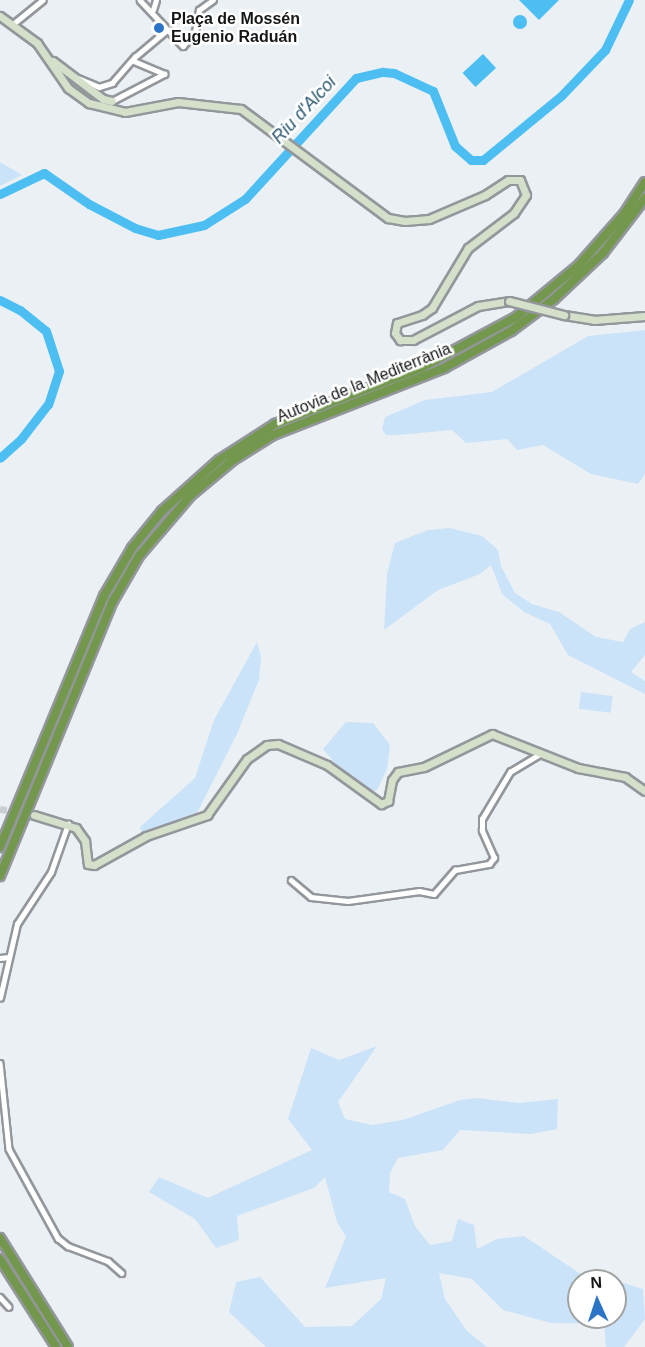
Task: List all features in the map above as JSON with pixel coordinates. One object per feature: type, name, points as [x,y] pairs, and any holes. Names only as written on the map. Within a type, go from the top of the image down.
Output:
[{"type":"highway","name":"Autovia de la Mediterrània","points":[[0,847],[110,584],[147,527],[202,479],[264,430],[327,402],[421,368],[516,317],[579,265],[624,214],[645,182]]},
{"type":"highway","name":"Autovia de la Mediterrània","points":[[0,876],[116,595],[139,556],[202,479],[255,445],[335,409],[444,368],[511,331],[555,299],[588,268],[645,198]]},
{"type":"highway","points":[[0,1238],[68,1347]]},
{"type":"highway","points":[[0,1259],[56,1347]]},
{"type":"street","points":[[14,24],[43,0]]},
{"type":"street","points":[[140,0],[153,10],[183,46],[195,32],[200,10],[213,0]]},
{"type":"street","points":[[153,10],[156,0]]},
{"type":"street","points":[[0,16],[14,24],[50,59],[103,99],[112,101],[164,74],[134,62]]},
{"type":"street","points":[[68,73],[99,87],[112,83],[168,30]]},
{"type":"street","points":[[50,59],[55,69],[76,94],[100,107],[131,112],[185,102],[238,107],[377,213],[405,221],[429,219],[485,195],[508,180],[522,182],[526,195],[514,213],[468,248],[432,308],[422,315],[397,323],[395,333],[400,340],[412,340],[478,306],[509,301],[594,320],[645,316]]},
{"type":"street","points":[[34,815],[68,823],[81,834],[88,864],[94,865],[146,836],[207,815],[247,759],[270,744],[327,765],[381,804],[388,801],[392,780],[398,772],[424,767],[489,735],[542,752],[578,768],[625,777],[645,791]]},
{"type":"street","points":[[291,880],[311,897],[348,901],[419,891],[434,894],[455,870],[489,864],[494,858],[482,831],[482,819],[510,772],[542,752]]},
{"type":"street","points":[[0,998],[17,924],[51,873],[68,823]]},
{"type":"street","points":[[0,958],[9,957]]},
{"type":"street","points":[[0,1063],[9,1149],[58,1238],[122,1273]]},
{"type":"street","points":[[0,1298],[9,1307]]},
{"type":"shaded area","points":[[0,162],[22,175],[0,186]]},
{"type":"shaded area","points":[[645,330],[645,474],[638,484],[591,474],[543,445],[517,450],[507,439],[466,443],[452,430],[386,435],[382,429],[385,417],[425,400],[492,392],[588,336]]},
{"type":"shaded area","points":[[450,528],[482,536],[498,550],[501,566],[515,593],[532,604],[559,612],[596,637],[623,642],[630,629],[645,622],[645,655],[631,672],[645,681],[645,694],[568,655],[550,624],[524,612],[502,594],[491,565],[480,574],[438,590],[384,630],[387,574],[395,543],[428,530]]},
{"type":"shaded area","points":[[257,642],[261,657],[259,680],[237,734],[197,813],[142,834],[140,827],[195,778],[214,720]]},
{"type":"shaded area","points":[[581,692],[613,696],[611,713],[579,709]]},
{"type":"shaded area","points":[[346,722],[373,723],[390,745],[387,769],[377,790],[361,794],[323,749]]},
{"type":"shaded area","points":[[377,1046],[338,1102],[345,1119],[372,1125],[403,1120],[460,1100],[477,1098],[519,1103],[558,1099],[557,1129],[531,1134],[460,1130],[443,1150],[398,1158],[390,1173],[389,1192],[405,1199],[415,1226],[430,1245],[452,1241],[458,1219],[474,1225],[477,1249],[497,1239],[524,1236],[573,1269],[567,1269],[567,1323],[551,1323],[503,1310],[472,1279],[439,1273],[445,1299],[467,1331],[487,1347],[266,1347],[229,1312],[236,1282],[260,1277],[305,1327],[352,1326],[381,1299],[386,1278],[325,1288],[346,1237],[337,1222],[325,1177],[314,1188],[237,1216],[239,1240],[216,1248],[195,1219],[149,1192],[159,1177],[208,1198],[312,1150],[288,1119],[311,1048],[339,1060]]},
{"type":"shaded area","points":[[627,1284],[643,1289],[645,1319],[624,1347],[606,1347],[604,1329],[627,1329]]},
{"type":"water","points":[[519,0],[559,0],[539,20]]},
{"type":"water","points":[[517,15],[523,15],[527,22],[523,29],[517,29],[513,25],[513,19]]},
{"type":"water","points":[[483,54],[496,68],[475,87],[463,73]]},
{"type":"waterway","name":"Riu d'Alcoi","points":[[0,194],[44,173],[89,204],[135,228],[158,235],[204,225],[245,199],[356,78],[383,72],[394,73],[433,91],[455,146],[471,160],[483,160],[561,96],[605,50],[629,0]]},
{"type":"waterway","name":"Riu d'Alcoi","points":[[0,300],[20,310],[46,331],[59,371],[48,404],[21,439],[0,458]]},
{"type":"tunnel","points":[[0,809],[30,814]]},
{"type":"place","name":"Plaça de Mossén Eugenio Raduán","points":[[159,28]]}]
